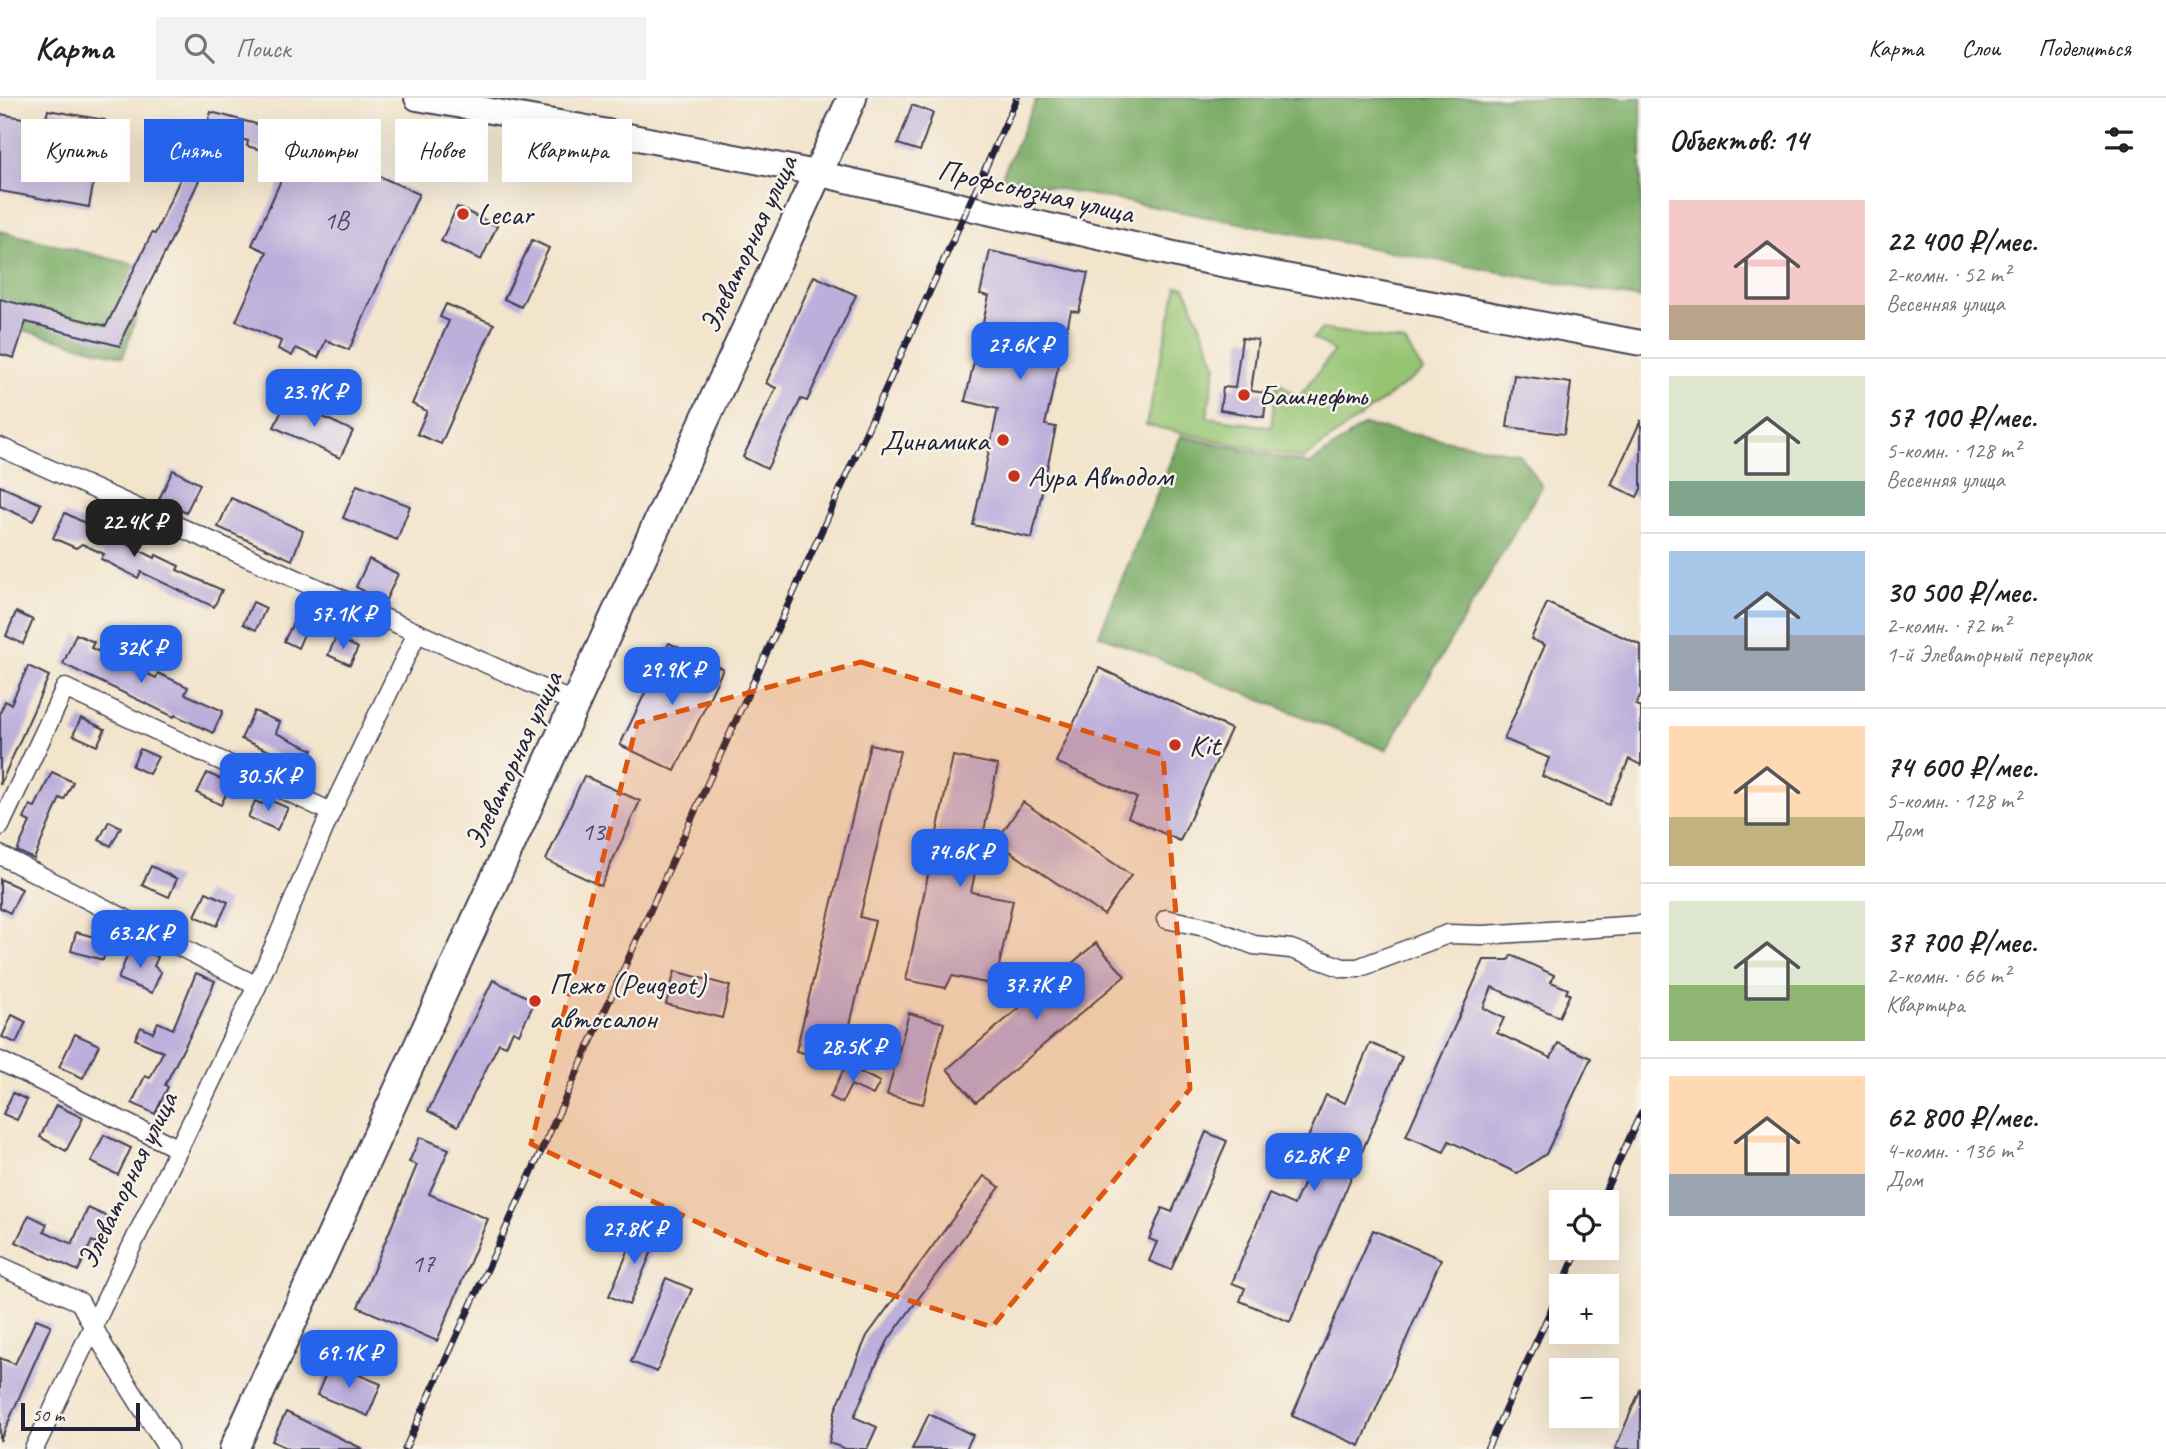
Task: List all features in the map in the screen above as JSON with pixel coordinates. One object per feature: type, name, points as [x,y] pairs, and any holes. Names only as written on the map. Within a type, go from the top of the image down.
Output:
[{"type":"main road","name":"Профсоюзная улица","points":[[417,98],[816,173],[1199,260],[1641,343]]},
{"type":"main road","name":"Элеваторная улица","points":[[234,1449],[852,98]]},
{"type":"street","points":[[0,447],[575,703]]},
{"type":"street","name":"Элеваторная улица","points":[[34,1449],[257,986],[331,812],[417,633]]},
{"type":"street","points":[[0,826],[65,688],[331,812]]},
{"type":"street","points":[[0,855],[257,986]]},
{"type":"street","points":[[1166,919],[1210,928],[1254,945],[1291,949],[1343,968],[1358,968],[1448,934],[1641,925]]},
{"type":"street","points":[[0,1061],[179,1149]]},
{"type":"street","points":[[0,1266],[80,1302],[168,1449]]},
{"type":"highlighted area","points":[[861,662],[1163,755],[1190,1089],[992,1327],[769,1256],[531,1144],[637,723]]},
{"type":"green space","points":[[1037,98],[1641,98],[1641,299],[1001,178]]},
{"type":"green space","points":[[0,231],[152,269],[123,357],[0,324]]},
{"type":"green space","points":[[1177,286],[1185,287],[1216,364],[1207,417],[1271,427],[1276,387],[1280,383],[1298,398],[1334,351],[1313,338],[1322,329],[1405,342],[1423,371],[1303,459],[1146,425]]},
{"type":"green space","points":[[1364,425],[1519,454],[1542,486],[1386,750],[1099,635],[1181,436],[1310,464]]},
{"type":"building","points":[[912,105],[933,113],[920,151],[898,144]]},
{"type":"building","points":[[48,110],[99,119],[46,119]]},
{"type":"building","points":[[211,112],[237,119],[209,119]]},
{"type":"building","points":[[0,114],[28,119],[21,119],[21,182],[94,182],[89,207],[0,191]]},
{"type":"building","points":[[244,121],[258,125],[258,149],[247,146],[248,141],[244,140]]},
{"type":"building","points":[[381,177],[419,194],[349,350],[326,340],[318,358],[296,348],[292,356],[278,349],[281,341],[236,321],[267,252],[252,245],[280,182],[381,182]]},
{"type":"building","points":[[179,182],[198,182],[120,346],[26,322],[14,358],[0,354],[0,299],[106,326],[152,233],[155,234]]},
{"type":"building","points":[[457,207],[497,226],[481,260],[441,241]]},
{"type":"building","points":[[532,240],[549,248],[521,307],[504,299]]},
{"type":"building","points":[[990,251],[1088,273],[1079,312],[1071,311],[1045,425],[1056,427],[1032,538],[973,525],[998,409],[965,401],[989,296],[980,294]]},
{"type":"building","points":[[814,276],[856,295],[807,401],[801,399],[767,469],[743,457],[776,388],[766,383]]},
{"type":"building","points":[[446,304],[494,324],[441,444],[417,434],[427,411],[412,404],[449,321],[440,317]]},
{"type":"building","points":[[1242,338],[1258,340],[1251,391],[1267,393],[1264,417],[1220,410],[1223,387],[1235,388]]},
{"type":"building","points":[[1514,375],[1571,383],[1564,434],[1507,427]]},
{"type":"building","points":[[287,400],[353,431],[340,458],[274,427]]},
{"type":"building","points":[[1641,420],[1641,489],[1637,497],[1611,485]]},
{"type":"building","points":[[173,470],[200,484],[186,513],[159,499]]},
{"type":"building","points":[[357,485],[410,506],[397,540],[343,518]]},
{"type":"building","points":[[0,486],[41,504],[33,521],[0,506]]},
{"type":"building","points":[[231,498],[303,531],[292,560],[218,527]]},
{"type":"building","points":[[65,513],[155,558],[156,555],[179,566],[177,570],[222,590],[214,607],[141,572],[138,578],[101,559],[104,554],[82,544],[76,548],[53,538]]},
{"type":"building","points":[[369,559],[398,574],[385,602],[356,587]]},
{"type":"building","points":[[253,602],[266,608],[256,630],[243,624]]},
{"type":"building","points":[[1547,603],[1641,645],[1641,695],[1636,705],[1641,707],[1641,765],[1629,759],[1609,805],[1542,776],[1549,758],[1504,739],[1545,645],[1531,639]]},
{"type":"building","points":[[16,612],[33,620],[23,644],[6,636]]},
{"type":"building","points":[[295,619],[308,625],[298,648],[284,641]]},
{"type":"building","points":[[76,634],[94,642],[91,648],[156,678],[158,673],[188,687],[185,694],[223,711],[213,733],[63,664]]},
{"type":"building","points":[[336,637],[358,648],[350,665],[328,655]]},
{"type":"building","points":[[669,643],[723,669],[675,771],[620,745]]},
{"type":"building","points":[[28,666],[49,676],[0,785],[0,713],[5,701],[11,704]]},
{"type":"building","points":[[1099,668],[1231,729],[1180,841],[1128,817],[1137,798],[1056,762]]},
{"type":"building","points":[[254,711],[280,722],[276,733],[313,750],[303,773],[276,761],[279,755],[241,739]]},
{"type":"building","points":[[81,718],[105,729],[97,746],[73,735]]},
{"type":"building","points":[[870,744],[900,751],[860,917],[875,921],[841,1062],[796,1051]]},
{"type":"building","points":[[140,749],[158,757],[149,774],[132,766]]},
{"type":"building","points":[[953,756],[998,765],[971,892],[1013,900],[995,985],[952,976],[946,988],[906,980]]},
{"type":"building","points":[[52,772],[73,782],[64,800],[60,798],[34,859],[17,851],[30,822],[24,819],[30,805],[35,807]]},
{"type":"building","points":[[207,773],[227,782],[224,787],[228,790],[221,805],[197,793]]},
{"type":"building","points":[[584,776],[640,801],[601,886],[546,860]]},
{"type":"building","points":[[265,798],[288,808],[277,830],[248,817],[255,801],[262,804]]},
{"type":"building","points":[[1023,802],[1131,875],[1104,915],[996,842]]},
{"type":"building","points":[[109,821],[121,827],[111,846],[99,840]]},
{"type":"building","points":[[151,866],[177,879],[169,897],[142,885]]},
{"type":"building","points":[[0,879],[22,889],[10,913],[0,908]]},
{"type":"building","points":[[206,892],[228,902],[217,926],[195,916]]},
{"type":"building","points":[[76,932],[109,941],[103,960],[71,951]]},
{"type":"building","points":[[1096,943],[1125,976],[976,1102],[947,1069]]},
{"type":"building","points":[[131,946],[158,957],[154,966],[161,972],[152,993],[118,979]]},
{"type":"building","points":[[1511,955],[1554,975],[1551,982],[1568,989],[1566,993],[1570,994],[1559,1017],[1492,987],[1483,1008],[1504,1018],[1497,1033],[1551,1058],[1558,1043],[1591,1058],[1546,1154],[1517,1173],[1449,1141],[1444,1152],[1406,1136],[1484,960],[1509,960]]},
{"type":"building","points":[[675,971],[730,986],[722,1018],[666,1004]]},
{"type":"building","points":[[196,973],[215,981],[165,1085],[168,1087],[155,1114],[132,1103],[145,1076],[150,1078],[163,1052],[135,1039],[141,1027],[153,1033],[158,1022],[173,1029]]},
{"type":"building","points":[[493,980],[535,1001],[519,1034],[513,1031],[506,1046],[499,1043],[458,1126],[428,1111]]},
{"type":"building","points":[[909,1013],[944,1023],[923,1104],[887,1095]]},
{"type":"building","points":[[12,1015],[26,1022],[16,1043],[2,1037]]},
{"type":"building","points":[[75,1034],[99,1045],[83,1078],[59,1067]]},
{"type":"building","points":[[1370,1043],[1402,1057],[1290,1322],[1240,1301],[1245,1288],[1232,1283],[1269,1194],[1294,1205],[1314,1159],[1301,1154],[1326,1095],[1345,1103]]},
{"type":"building","points":[[846,1065],[880,1082],[873,1095],[851,1085],[842,1103],[830,1097]]},
{"type":"building","points":[[13,1093],[27,1100],[17,1120],[3,1114]]},
{"type":"building","points":[[56,1105],[83,1118],[66,1151],[40,1137]]},
{"type":"building","points":[[1206,1132],[1227,1141],[1171,1270],[1149,1261],[1157,1242],[1149,1239],[1162,1208],[1172,1212]]},
{"type":"building","points":[[104,1135],[131,1148],[118,1175],[91,1162]]},
{"type":"building","points":[[420,1137],[449,1149],[429,1194],[488,1219],[437,1341],[358,1307],[417,1165],[409,1162]]},
{"type":"building","points":[[984,1176],[1000,1187],[889,1339],[875,1367],[854,1417],[877,1427],[867,1449],[846,1449],[829,1443],[835,1411],[867,1336]]},
{"type":"building","points":[[88,1208],[108,1217],[96,1243],[92,1241],[78,1271],[16,1242],[29,1215],[47,1224],[44,1231],[72,1244]]},
{"type":"building","points":[[638,1228],[658,1237],[629,1305],[609,1296]]},
{"type":"building","points":[[1373,1230],[1441,1259],[1360,1446],[1292,1416]]},
{"type":"building","points":[[666,1278],[692,1289],[657,1372],[631,1362]]},
{"type":"building","points":[[36,1319],[51,1325],[0,1441],[0,1358],[15,1364]]},
{"type":"building","points":[[330,1363],[381,1384],[368,1416],[317,1395]]},
{"type":"building","points":[[1641,1388],[1641,1449],[1615,1449]]},
{"type":"building","points":[[286,1412],[363,1449],[289,1449],[272,1441]]},
{"type":"building","points":[[929,1414],[973,1435],[966,1449],[912,1449]]},
{"type":"railway","points":[[405,1449],[1017,98]]},
{"type":"railway","points":[[1606,1190],[1641,1113]]},
{"type":"railway","points":[[1567,1274],[1574,1260]]},
{"type":"railway","points":[[1487,1449],[1549,1314]]},
{"type":"place","name":"Lecar","points":[[463,214]]},
{"type":"place","name":"Башнефть","points":[[1244,395]]},
{"type":"place","name":"Динамика","points":[[1003,440]]},
{"type":"place","name":"Аура Автодом","points":[[1014,476]]},
{"type":"place","name":"Kit","points":[[1175,745]]},
{"type":"place","name":"Пежо (Peugeot) автосалон","points":[[535,1001]]}]
